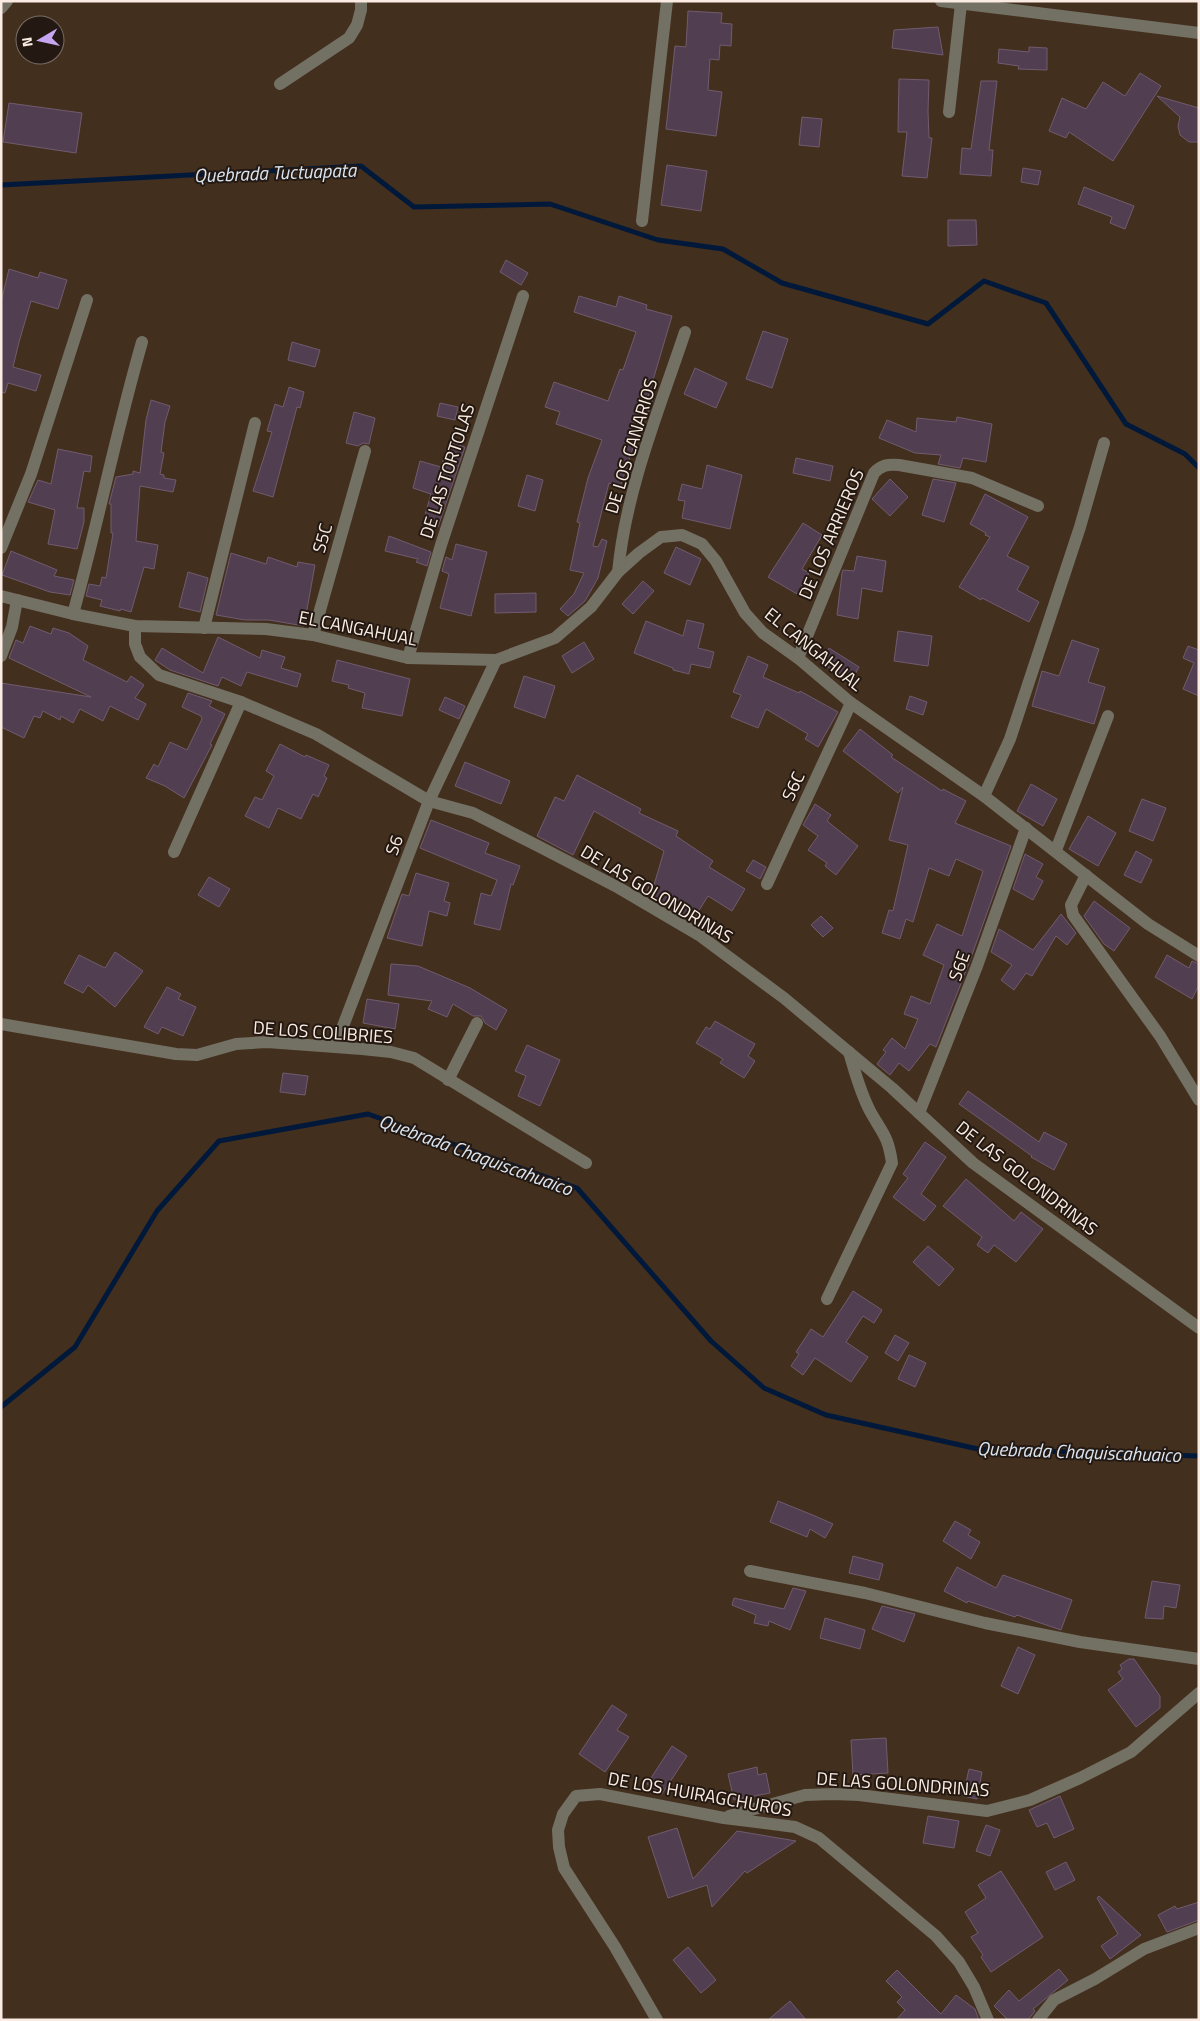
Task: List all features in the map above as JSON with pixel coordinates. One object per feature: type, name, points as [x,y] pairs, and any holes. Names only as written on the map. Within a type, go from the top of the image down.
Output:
[{"type":"street","points":[[1,8],[7,1]]},
{"type":"street","points":[[280,84],[349,38],[357,25],[361,1]]},
{"type":"street","points":[[642,221],[667,1]]},
{"type":"street","points":[[941,1],[1199,33]]},
{"type":"street","points":[[949,112],[961,4]]},
{"type":"street","name":"DE LAS TORTOLAS","points":[[408,658],[456,498],[523,296]]},
{"type":"street","points":[[1,548],[31,474],[87,300]]},
{"type":"street","name":"DE LOS CANARIOS","points":[[618,572],[621,546],[631,499],[685,332]]},
{"type":"street","points":[[74,614],[98,522],[121,413],[142,342]]},
{"type":"street","points":[[204,628],[255,423]]},
{"type":"street","points":[[984,796],[1010,739],[1080,527],[1104,443]]},
{"type":"street","name":"S5C","points":[[313,635],[365,451]]},
{"type":"street","name":"DE LOS ARRIEROS","points":[[798,658],[874,473],[879,467],[889,464],[899,465],[972,478],[1038,506]]},
{"type":"street","name":"EL CANGAHUAL","points":[[1,596],[74,614],[135,626],[266,629],[313,635],[408,658],[496,660],[555,638],[591,607],[618,572],[639,553],[661,537],[682,535],[702,544],[716,561],[745,613],[763,633],[798,658],[851,702],[984,796],[1056,850],[1148,924],[1199,956]]},
{"type":"street","points":[[1,656],[12,627],[17,600]]},
{"type":"street","name":"DE LAS GOLONDRINAS","points":[[135,626],[135,644],[140,657],[159,675],[241,702],[316,734],[429,801],[473,813],[619,888],[699,935],[784,998],[849,1052],[973,1163],[1199,1328]]},
{"type":"street","name":"S6","points":[[335,1047],[350,1003],[386,919],[429,801],[496,660]]},
{"type":"street","points":[[174,852],[241,702]]},
{"type":"street","name":"S6C","points":[[767,884],[851,702]]},
{"type":"street","points":[[1056,850],[1108,716]]},
{"type":"street","name":"S6E","points":[[919,1113],[977,966],[1026,828]]},
{"type":"street","points":[[1086,876],[1071,905],[1073,915],[1160,1036],[1199,1100]]},
{"type":"street","points":[[448,1080],[477,1023]]},
{"type":"street","name":"DE LOS COLIBRIES","points":[[1,1024],[176,1054],[197,1055],[236,1044],[267,1042],[391,1052],[414,1058],[586,1163]]},
{"type":"street","points":[[827,1299],[892,1163],[889,1142],[870,1111],[857,1080],[849,1052]]},
{"type":"street","points":[[750,1571],[865,1593],[995,1625],[1080,1642],[1199,1660]]},
{"type":"street","name":"DE LAS GOLONDRINAS","points":[[724,1818],[805,1795],[860,1795],[987,1811],[1008,1806],[1030,1800],[1080,1778],[1130,1752],[1199,1693]]},
{"type":"street","name":"DE LOS HUIRAGCHUROS","points":[[657,2020],[615,1947],[564,1868],[559,1847],[558,1830],[563,1814],[576,1796],[600,1794],[724,1818],[795,1827],[819,1838],[936,1936],[959,1962],[974,1987],[988,2020]]},
{"type":"street","points":[[1038,2020],[1054,2000],[1096,1979],[1144,1948],[1199,1928]]},
{"type":"building","points":[[688,11],[722,13],[721,23],[732,24],[731,46],[720,45],[719,60],[710,59],[708,90],[722,92],[716,136],[666,129],[675,46],[686,47]]},
{"type":"building","points":[[938,27],[943,55],[892,48],[894,30]]},
{"type":"building","points":[[1029,47],[1047,48],[1047,70],[1018,69],[1019,66],[998,63],[999,49],[1029,52]]},
{"type":"building","points":[[1140,73],[1161,86],[1113,161],[1069,132],[1066,138],[1049,131],[1062,98],[1086,109],[1103,82],[1125,96]]},
{"type":"building","points":[[899,79],[929,80],[929,138],[932,138],[927,178],[902,176],[907,132],[898,132]]},
{"type":"building","points":[[981,81],[997,81],[989,150],[993,150],[991,176],[960,174],[962,148],[971,149]]},
{"type":"building","points":[[1157,96],[1199,108],[1199,142],[1189,142],[1180,135],[1178,126],[1180,117]]},
{"type":"building","points":[[9,103],[82,113],[76,153],[3,142]]},
{"type":"building","points":[[802,117],[822,119],[819,147],[799,145]]},
{"type":"building","points":[[667,165],[707,171],[701,211],[661,205]]},
{"type":"building","points":[[1023,168],[1041,171],[1038,185],[1021,182]]},
{"type":"building","points":[[1084,187],[1134,206],[1125,229],[1110,223],[1112,217],[1078,204]]},
{"type":"building","points":[[948,220],[976,220],[977,245],[948,246]]},
{"type":"building","points":[[506,260],[528,273],[521,285],[500,272]]},
{"type":"building","points":[[9,269],[38,278],[40,272],[67,280],[58,309],[31,301],[19,342],[13,367],[41,375],[36,391],[8,383],[5,393],[1,392],[1,302]]},
{"type":"building","points":[[579,296],[616,307],[619,296],[647,305],[646,309],[672,316],[648,397],[653,399],[648,413],[645,412],[620,487],[609,483],[593,546],[598,547],[602,539],[607,541],[598,578],[585,601],[568,616],[560,609],[574,594],[584,573],[570,570],[580,523],[577,522],[588,478],[602,440],[556,424],[560,412],[545,407],[554,382],[608,401],[620,369],[623,370],[636,332],[574,312]]},
{"type":"building","points":[[763,331],[788,339],[772,388],[746,379]]},
{"type":"building","points":[[292,342],[320,350],[315,367],[288,360]]},
{"type":"building","points":[[695,368],[727,383],[716,408],[684,394]]},
{"type":"building","points":[[289,387],[304,392],[300,408],[297,407],[273,497],[253,491],[272,432],[267,431],[275,404],[283,407]]},
{"type":"building","points":[[151,400],[170,406],[165,422],[161,452],[164,453],[160,474],[164,475],[164,478],[176,480],[173,492],[140,486],[136,541],[158,545],[154,569],[144,567],[131,612],[121,609],[120,611],[100,606],[102,600],[86,596],[89,584],[100,586],[102,577],[106,578],[113,533],[111,533],[111,504],[109,504],[116,477],[133,474],[133,471],[140,473],[146,420]]},
{"type":"building","points":[[440,403],[458,407],[455,420],[437,416]]},
{"type":"building","points":[[354,412],[375,418],[369,444],[363,443],[358,446],[346,443]]},
{"type":"building","points":[[957,417],[992,424],[986,462],[963,458],[960,468],[938,464],[941,455],[915,453],[879,438],[887,420],[916,432],[917,418],[956,422]]},
{"type":"building","points":[[449,442],[465,447],[438,527],[423,522],[431,494],[413,488],[420,461],[441,467]]},
{"type":"building","points":[[58,449],[92,456],[90,472],[84,471],[77,508],[84,508],[84,522],[77,549],[48,544],[55,510],[28,502],[38,480],[51,484]]},
{"type":"building","points":[[796,458],[833,466],[830,481],[793,473]]},
{"type":"building","points":[[707,465],[742,475],[730,529],[682,518],[685,501],[678,500],[682,484],[702,489]]},
{"type":"building","points":[[527,475],[543,480],[535,511],[518,506]]},
{"type":"building","points":[[890,479],[908,497],[890,516],[872,499]]},
{"type":"building","points":[[933,479],[956,483],[944,522],[922,515]]},
{"type":"building","points":[[985,494],[1028,517],[1007,556],[1029,567],[1017,590],[1039,602],[1029,622],[982,598],[981,600],[959,587],[990,537],[970,524]]},
{"type":"building","points":[[803,523],[822,535],[802,569],[809,573],[797,594],[768,577]]},
{"type":"building","points":[[389,536],[431,552],[427,566],[416,562],[418,559],[385,551]]},
{"type":"building","points":[[456,544],[487,552],[471,616],[440,608],[449,574],[442,571],[446,557],[452,560]]},
{"type":"building","points":[[676,547],[701,559],[690,585],[664,573]]},
{"type":"building","points":[[11,551],[57,570],[54,576],[74,580],[70,595],[50,592],[2,575]]},
{"type":"building","points":[[231,553],[266,564],[268,557],[297,567],[298,562],[315,565],[304,626],[269,620],[245,620],[216,615]]},
{"type":"building","points":[[857,556],[886,561],[882,592],[862,588],[858,619],[837,615],[843,570],[854,571]]},
{"type":"building","points":[[188,572],[208,578],[200,612],[179,607]]},
{"type":"building","points":[[643,581],[654,591],[633,614],[622,604]]},
{"type":"building","points":[[536,593],[536,612],[495,613],[495,594]]},
{"type":"building","points":[[687,620],[704,624],[698,648],[714,652],[710,668],[691,664],[689,674],[673,670],[673,668],[634,653],[646,621],[683,636]]},
{"type":"building","points":[[30,626],[51,634],[53,628],[69,633],[88,646],[83,660],[127,682],[131,676],[144,685],[135,698],[146,704],[138,720],[110,706],[103,721],[80,709],[73,723],[61,716],[60,720],[43,711],[40,718],[34,716],[24,738],[1,727],[1,683],[91,697],[9,658],[16,640],[23,643]]},
{"type":"building","points":[[898,631],[932,636],[928,666],[894,661]]},
{"type":"building","points":[[218,637],[260,658],[262,650],[285,657],[281,668],[301,674],[297,687],[247,672],[241,686],[222,677],[218,686],[170,670],[155,660],[162,648],[203,673]]},
{"type":"building","points":[[1072,640],[1099,649],[1088,682],[1105,687],[1094,724],[1032,706],[1042,671],[1059,676]]},
{"type":"building","points":[[584,642],[594,659],[572,673],[562,656]]},
{"type":"building","points":[[1188,646],[1199,650],[1199,696],[1183,689],[1194,663],[1183,658]]},
{"type":"building","points":[[829,648],[859,667],[851,682],[820,662]]},
{"type":"building","points":[[748,656],[768,665],[763,677],[799,693],[800,691],[838,712],[818,747],[805,739],[808,734],[766,709],[758,728],[731,717],[741,695],[733,692]]},
{"type":"building","points":[[337,660],[410,679],[402,716],[362,708],[365,693],[348,688],[349,685],[332,681]]},
{"type":"building","points":[[524,676],[555,686],[545,718],[514,707]]},
{"type":"building","points":[[188,693],[212,701],[209,706],[225,714],[210,744],[212,745],[184,798],[165,786],[146,778],[154,764],[158,767],[170,742],[187,750],[202,719],[201,716],[182,707]]},
{"type":"building","points":[[910,696],[927,702],[923,715],[906,709]]},
{"type":"building","points":[[445,697],[465,706],[459,719],[439,710]]},
{"type":"building","points":[[860,729],[893,755],[891,757],[942,791],[943,789],[966,801],[955,823],[1011,846],[969,963],[936,1047],[930,1044],[909,1071],[899,1063],[890,1075],[877,1064],[886,1052],[883,1050],[892,1038],[905,1049],[918,1019],[904,1014],[911,996],[930,1004],[944,965],[923,955],[937,924],[962,936],[983,871],[956,859],[949,876],[929,868],[913,922],[906,919],[900,939],[882,933],[889,910],[893,911],[908,845],[889,840],[903,787],[898,793],[843,751]]},
{"type":"building","points":[[280,744],[305,757],[306,755],[329,765],[324,776],[327,778],[318,797],[313,794],[301,819],[278,808],[269,828],[245,816],[255,797],[262,800],[274,776],[266,771]]},
{"type":"building","points":[[465,762],[510,781],[501,804],[455,786]]},
{"type":"building","points":[[577,775],[641,809],[639,813],[678,831],[676,836],[713,861],[709,867],[745,889],[732,911],[708,896],[693,920],[666,903],[665,905],[646,894],[650,884],[654,885],[664,851],[594,811],[573,855],[537,836],[555,797],[564,801]]},
{"type":"building","points":[[1031,784],[1057,799],[1043,826],[1017,811]]},
{"type":"building","points":[[1142,799],[1166,808],[1153,841],[1129,831]]},
{"type":"building","points":[[815,804],[831,815],[827,821],[858,846],[836,875],[825,866],[827,863],[808,850],[818,836],[803,825]]},
{"type":"building","points":[[1088,816],[1116,833],[1098,866],[1069,849]]},
{"type":"building","points":[[431,820],[489,843],[485,853],[520,866],[513,885],[511,884],[500,930],[474,924],[481,893],[491,896],[497,880],[420,848]]},
{"type":"building","points":[[1136,851],[1152,860],[1141,883],[1124,875]]},
{"type":"building","points":[[1025,854],[1043,864],[1036,877],[1043,881],[1033,900],[1013,889]]},
{"type":"building","points":[[753,860],[766,867],[760,879],[746,871]]},
{"type":"building","points":[[416,873],[449,883],[444,901],[450,903],[447,916],[429,911],[422,946],[387,938],[402,894],[409,896]]},
{"type":"building","points":[[209,877],[230,889],[219,907],[198,895]]},
{"type":"building","points":[[1094,901],[1130,928],[1114,951],[1104,944],[1084,916]]},
{"type":"building","points":[[1061,914],[1076,933],[1067,945],[1056,936],[1032,976],[1026,973],[1014,990],[1001,980],[1012,965],[991,952],[999,929],[1033,950]]},
{"type":"building","points":[[821,916],[833,928],[823,937],[811,925]]},
{"type":"building","points":[[115,952],[143,971],[115,1007],[88,985],[83,993],[64,983],[79,955],[105,968]]},
{"type":"building","points":[[1167,955],[1189,968],[1192,961],[1199,964],[1199,985],[1192,999],[1155,977]]},
{"type":"building","points":[[391,964],[418,966],[470,988],[507,1010],[496,1030],[485,1023],[481,1016],[473,1016],[453,1004],[447,1017],[428,1009],[432,1001],[388,995]]},
{"type":"building","points":[[167,987],[181,994],[178,999],[196,1007],[183,1036],[162,1027],[158,1034],[144,1027]]},
{"type":"building","points":[[367,999],[399,1004],[395,1029],[363,1023]]},
{"type":"building","points":[[715,1021],[755,1044],[748,1056],[755,1061],[744,1078],[720,1063],[723,1059],[696,1043],[706,1027],[710,1029]]},
{"type":"building","points":[[527,1045],[560,1060],[540,1106],[518,1096],[526,1076],[515,1071]]},
{"type":"building","points":[[283,1073],[308,1076],[305,1095],[280,1092]]},
{"type":"building","points":[[968,1091],[1039,1142],[1044,1132],[1067,1144],[1054,1170],[1031,1157],[959,1104]]},
{"type":"building","points":[[925,1142],[946,1157],[921,1194],[936,1206],[924,1221],[893,1197],[908,1178],[903,1174]]},
{"type":"building","points":[[966,1179],[1014,1221],[1021,1212],[1043,1229],[1016,1262],[994,1245],[988,1253],[977,1245],[982,1237],[943,1206]]},
{"type":"building","points":[[928,1246],[954,1269],[939,1286],[913,1262]]},
{"type":"building","points":[[853,1291],[882,1310],[874,1323],[863,1316],[846,1342],[868,1357],[851,1382],[815,1358],[803,1375],[791,1366],[799,1354],[796,1352],[811,1329],[823,1337]]},
{"type":"building","points":[[895,1335],[909,1343],[898,1361],[885,1353]]},
{"type":"building","points":[[909,1355],[926,1363],[915,1387],[898,1379]]},
{"type":"building","points":[[778,1501],[833,1524],[825,1538],[810,1529],[807,1537],[770,1522]]},
{"type":"building","points":[[955,1521],[971,1530],[968,1535],[980,1542],[971,1559],[943,1541]]},
{"type":"building","points":[[853,1556],[883,1564],[879,1580],[849,1573]]},
{"type":"building","points":[[957,1567],[996,1588],[1003,1575],[1072,1600],[1061,1630],[1017,1615],[1015,1617],[968,1601],[967,1603],[944,1591]]},
{"type":"building","points":[[1152,1581],[1180,1585],[1176,1608],[1164,1606],[1163,1619],[1145,1618]]},
{"type":"building","points":[[793,1588],[806,1591],[790,1630],[769,1621],[768,1626],[754,1623],[756,1615],[732,1605],[734,1598],[784,1609]]},
{"type":"building","points":[[882,1606],[915,1614],[904,1642],[872,1629]]},
{"type":"building","points":[[825,1618],[865,1630],[860,1649],[820,1638]]},
{"type":"building","points":[[1018,1647],[1035,1655],[1018,1694],[1001,1686]]},
{"type":"building","points":[[1129,1659],[1134,1659],[1160,1696],[1160,1708],[1136,1727],[1108,1690],[1123,1679],[1118,1672],[1122,1669],[1120,1665]]},
{"type":"building","points":[[612,1705],[627,1715],[617,1730],[629,1737],[605,1772],[579,1754]]},
{"type":"building","points":[[886,1738],[888,1773],[853,1775],[851,1740]]},
{"type":"building","points":[[672,1746],[687,1756],[662,1794],[647,1784]]},
{"type":"building","points":[[757,1767],[758,1775],[766,1773],[770,1793],[734,1800],[728,1774]]},
{"type":"building","points":[[969,1769],[982,1772],[977,1799],[963,1796]]},
{"type":"building","points":[[1060,1796],[1074,1829],[1054,1838],[1047,1823],[1037,1827],[1029,1810]]},
{"type":"building","points":[[928,1816],[959,1821],[954,1848],[923,1843]]},
{"type":"building","points":[[986,1825],[1000,1830],[990,1856],[976,1851]]},
{"type":"building","points":[[677,1828],[693,1879],[737,1831],[796,1841],[747,1873],[745,1871],[712,1907],[707,1885],[668,1898],[648,1837]]},
{"type":"building","points":[[1066,1862],[1075,1880],[1055,1890],[1046,1872]]},
{"type":"building","points":[[1001,1871],[1043,1937],[991,1972],[971,1937],[978,1933],[965,1912],[986,1898],[978,1885]]},
{"type":"building","points":[[1099,1896],[1141,1935],[1110,1959],[1101,1946],[1118,1934],[1097,1898]]},
{"type":"building","points":[[1199,1902],[1199,1920],[1167,1932],[1158,1915],[1175,1906],[1177,1909]]},
{"type":"building","points":[[688,1947],[716,1980],[701,1993],[673,1960]]},
{"type":"building","points":[[1059,1969],[1068,1980],[1033,2009],[1035,2011],[1028,2020],[1008,2020],[994,2006],[1009,1990],[1019,2001]]},
{"type":"building","points":[[897,1970],[941,2014],[956,1995],[975,2009],[979,2020],[896,2020],[905,2010],[897,2002],[902,1997],[886,1981]]},
{"type":"building","points":[[790,2001],[806,2020],[768,2020]]},
{"type":"waterway","name":"Quebrada Tuctuapata","points":[[1,185],[361,166],[414,207],[550,204],[658,240],[723,249],[782,283],[928,324],[984,281],[1046,303],[1126,424],[1185,454],[1199,468]]},
{"type":"waterway","name":"Quebrada Chaquiscahuaico","points":[[1,1407],[75,1347],[157,1211],[219,1141],[368,1114],[577,1188],[711,1341],[764,1388],[826,1415],[978,1449],[1199,1456]]}]
